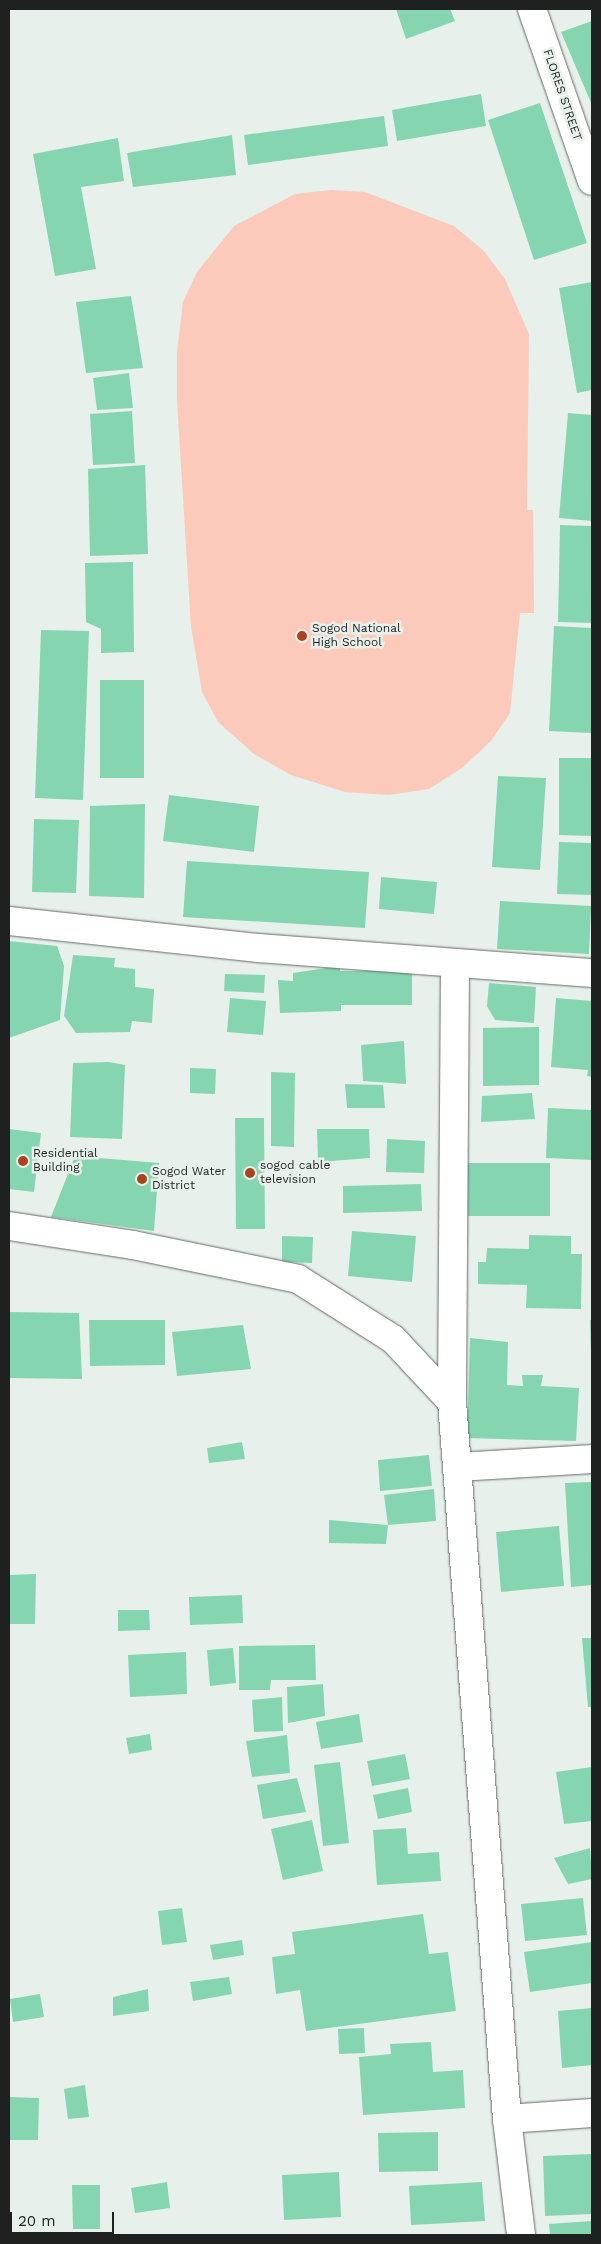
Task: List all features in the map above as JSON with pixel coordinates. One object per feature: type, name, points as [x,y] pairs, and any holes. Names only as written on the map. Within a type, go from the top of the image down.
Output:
[{"type":"street","name":"FLORES STREET","points":[[532,9],[592,181]]},
{"type":"street","points":[[9,921],[455,965],[592,973]]},
{"type":"street","points":[[455,965],[452,1402],[459,1467],[507,2119],[521,2235]]},
{"type":"street","points":[[9,1226],[133,1245],[298,1280],[393,1339],[452,1402]]},
{"type":"street","points":[[459,1467],[592,1459]]},
{"type":"street","points":[[507,2119],[592,2114]]},
{"type":"shaded area","points":[[331,190],[365,192],[454,226],[483,250],[505,279],[529,334],[527,510],[533,510],[534,613],[520,613],[510,713],[491,741],[462,768],[429,789],[389,795],[345,792],[291,775],[254,754],[218,722],[202,692],[191,627],[177,400],[177,352],[183,302],[197,272],[234,226],[295,194]]},
{"type":"building","points":[[396,9],[450,9],[455,21],[406,39]]},
{"type":"building","points":[[592,21],[592,105],[561,32]]},
{"type":"building","points":[[481,94],[486,126],[397,141],[392,110]]},
{"type":"building","points":[[540,103],[587,243],[534,260],[488,120]]},
{"type":"building","points":[[384,116],[388,146],[248,165],[244,135]]},
{"type":"building","points":[[232,135],[236,175],[133,187],[127,153]]},
{"type":"building","points":[[118,138],[124,181],[81,187],[96,269],[55,276],[33,154]]},
{"type":"building","points":[[592,282],[592,390],[577,393],[559,288]]},
{"type":"building","points":[[131,296],[143,368],[86,373],[76,302]]},
{"type":"building","points":[[129,373],[133,408],[97,410],[93,378]]},
{"type":"building","points":[[132,411],[135,463],[93,465],[90,414]]},
{"type":"building","points":[[568,413],[592,415],[592,521],[559,518]]},
{"type":"building","points":[[145,465],[148,554],[90,556],[88,469]]},
{"type":"building","points":[[560,525],[592,526],[592,623],[558,622]]},
{"type":"building","points":[[133,562],[134,652],[101,653],[101,629],[86,622],[85,563]]},
{"type":"building","points":[[554,626],[592,628],[592,733],[549,731]]},
{"type":"building","points":[[41,630],[89,631],[83,800],[35,798]]},
{"type":"building","points":[[100,680],[144,680],[144,778],[100,778]]},
{"type":"building","points":[[559,758],[592,758],[592,836],[559,835]]},
{"type":"building","points":[[498,776],[546,778],[540,870],[492,867]]},
{"type":"building","points":[[169,795],[259,806],[254,852],[163,841]]},
{"type":"building","points":[[145,804],[144,898],[89,896],[90,806]]},
{"type":"building","points":[[34,819],[79,820],[76,893],[32,892]]},
{"type":"building","points":[[559,842],[592,843],[592,895],[557,894]]},
{"type":"building","points":[[187,861],[369,872],[365,928],[183,917]]},
{"type":"building","points":[[381,877],[437,882],[434,914],[379,909]]},
{"type":"building","points":[[500,901],[591,906],[589,954],[497,949]]},
{"type":"building","points":[[9,941],[57,946],[64,966],[60,1020],[9,1038]]},
{"type":"building","points":[[73,955],[115,958],[114,967],[135,969],[135,987],[154,989],[152,1023],[132,1021],[130,1032],[76,1033],[64,1016]]},
{"type":"building","points":[[340,966],[340,971],[412,971],[412,1005],[341,1005],[341,1011],[280,1013],[278,980],[293,981],[293,973]]},
{"type":"building","points":[[225,974],[265,975],[264,993],[224,991]]},
{"type":"building","points":[[489,983],[536,987],[534,1023],[495,1020],[487,1006]]},
{"type":"building","points":[[230,998],[266,1001],[263,1035],[227,1032]]},
{"type":"building","points":[[556,998],[592,1001],[592,1077],[587,1076],[588,1070],[551,1067]]},
{"type":"building","points":[[539,1027],[539,1085],[483,1086],[483,1028]]},
{"type":"building","points":[[404,1041],[406,1084],[363,1081],[361,1045]]},
{"type":"building","points":[[109,1062],[125,1065],[122,1139],[70,1137],[73,1063]]},
{"type":"building","points":[[190,1068],[216,1069],[215,1094],[190,1093]]},
{"type":"building","points":[[271,1072],[295,1073],[294,1147],[271,1146]]},
{"type":"building","points":[[345,1084],[383,1085],[385,1108],[347,1108]]},
{"type":"building","points":[[532,1093],[535,1119],[481,1122],[482,1096]]},
{"type":"building","points":[[548,1108],[592,1110],[592,1160],[546,1158]]},
{"type":"building","name":"sogod cable television","points":[[235,1118],[264,1118],[265,1229],[236,1229]]},
{"type":"building","name":"Residential Building","points":[[9,1129],[41,1133],[34,1192],[9,1189]]},
{"type":"building","points":[[317,1129],[369,1129],[370,1158],[318,1162]]},
{"type":"building","points":[[387,1139],[425,1141],[424,1173],[386,1172]]},
{"type":"building","points":[[75,1156],[159,1163],[154,1231],[51,1217]]},
{"type":"building","points":[[468,1163],[550,1163],[550,1216],[468,1216]]},
{"type":"building","points":[[421,1184],[422,1211],[343,1213],[343,1186]]},
{"type":"building","points":[[352,1231],[416,1236],[412,1282],[348,1276]]},
{"type":"building","points":[[529,1235],[571,1236],[571,1254],[582,1254],[581,1309],[526,1308],[527,1285],[478,1284],[478,1262],[486,1262],[487,1248],[529,1249]]},
{"type":"building","points":[[282,1236],[313,1237],[312,1263],[282,1262]]},
{"type":"building","points":[[9,1312],[79,1313],[82,1379],[9,1378]]},
{"type":"building","points":[[89,1320],[165,1320],[165,1365],[90,1366]]},
{"type":"building","points":[[590,1320],[592,1320],[592,1354],[591,1354]]},
{"type":"building","points":[[243,1325],[251,1369],[177,1376],[172,1332]]},
{"type":"building","points":[[470,1338],[508,1342],[507,1385],[523,1386],[522,1375],[543,1375],[541,1386],[579,1388],[576,1441],[467,1438]]},
{"type":"building","points":[[242,1442],[245,1459],[209,1463],[207,1448]]},
{"type":"building","points":[[429,1455],[432,1486],[380,1491],[378,1460]]},
{"type":"building","points":[[592,1482],[592,1585],[571,1587],[565,1483]]},
{"type":"building","points":[[434,1489],[436,1521],[388,1525],[384,1495]]},
{"type":"building","points":[[329,1520],[388,1525],[386,1544],[329,1543]]},
{"type":"building","points":[[559,1526],[564,1586],[501,1592],[496,1532]]},
{"type":"building","points":[[36,1574],[35,1624],[9,1624],[9,1575]]},
{"type":"building","points":[[242,1595],[243,1623],[190,1625],[189,1597]]},
{"type":"building","points":[[118,1610],[149,1610],[150,1630],[118,1631]]},
{"type":"building","points":[[582,1638],[592,1638],[592,1707],[588,1707]]},
{"type":"building","points":[[315,1645],[316,1680],[271,1680],[270,1690],[239,1690],[239,1646]]},
{"type":"building","points":[[233,1648],[236,1683],[210,1686],[207,1650]]},
{"type":"building","points":[[186,1652],[187,1694],[130,1697],[128,1655]]},
{"type":"building","points":[[323,1684],[325,1716],[288,1723],[287,1687]]},
{"type":"building","points":[[282,1697],[283,1731],[254,1732],[252,1700]]},
{"type":"building","points":[[359,1714],[363,1742],[321,1749],[316,1722]]},
{"type":"building","points":[[150,1734],[152,1750],[129,1754],[126,1738]]},
{"type":"building","points":[[287,1735],[290,1773],[252,1777],[246,1741]]},
{"type":"building","points":[[405,1754],[410,1779],[372,1786],[367,1761]]},
{"type":"building","points":[[340,1762],[349,1843],[323,1846],[314,1765]]},
{"type":"building","points":[[592,1767],[592,1821],[564,1824],[556,1772]]},
{"type":"building","points":[[297,1778],[306,1812],[263,1819],[257,1785]]},
{"type":"building","points":[[408,1788],[412,1812],[378,1819],[373,1795]]},
{"type":"building","points":[[312,1820],[323,1871],[283,1880],[271,1829]]},
{"type":"building","points":[[406,1828],[408,1854],[439,1852],[441,1881],[377,1885],[373,1830]]},
{"type":"building","points":[[590,1848],[592,1879],[568,1884],[554,1858]]},
{"type":"building","points":[[583,1898],[587,1935],[525,1941],[521,1904]]},
{"type":"building","points":[[182,1908],[187,1942],[162,1945],[158,1911]]},
{"type":"building","points":[[423,1914],[429,1954],[448,1952],[456,2011],[306,2031],[300,1990],[276,1994],[272,1957],[295,1954],[292,1932]]},
{"type":"building","points":[[242,1940],[244,1955],[213,1960],[210,1945]]},
{"type":"building","points":[[592,1942],[592,1983],[530,1992],[524,1952]]},
{"type":"building","points":[[229,1977],[232,1994],[193,2001],[190,1982]]},
{"type":"building","points":[[148,1989],[149,2011],[113,2016],[113,1997]]},
{"type":"building","points":[[40,1994],[44,2017],[13,2022],[10,1999]]},
{"type":"building","points":[[592,2008],[592,2065],[562,2068],[558,2011]]},
{"type":"building","points":[[364,2028],[365,2053],[339,2054],[338,2029]]},
{"type":"building","points":[[431,2042],[433,2072],[463,2070],[465,2108],[363,2115],[359,2057],[391,2054],[390,2044]]},
{"type":"building","points":[[85,2085],[89,2117],[68,2119],[64,2089]]},
{"type":"building","points":[[9,2097],[39,2098],[38,2140],[9,2140]]},
{"type":"building","points":[[438,2132],[438,2171],[379,2172],[378,2133]]},
{"type":"building","points":[[592,2154],[592,2214],[545,2216],[543,2156]]},
{"type":"building","points":[[339,2172],[341,2217],[284,2220],[282,2175]]},
{"type":"building","points":[[167,2182],[170,2208],[135,2213],[131,2188]]},
{"type":"building","points":[[482,2182],[485,2221],[411,2225],[409,2186]]},
{"type":"building","points":[[72,2185],[100,2185],[100,2229],[73,2229]]},
{"type":"building","points":[[592,2221],[592,2235],[550,2235],[549,2224]]},
{"type":"place","name":"Sogod National High School","points":[[302,636]]},
{"type":"place","name":"Residential Building","points":[[23,1161]]},
{"type":"place","name":"sogod cable television","points":[[250,1173]]},
{"type":"place","name":"Sogod Water District","points":[[142,1179]]}]
